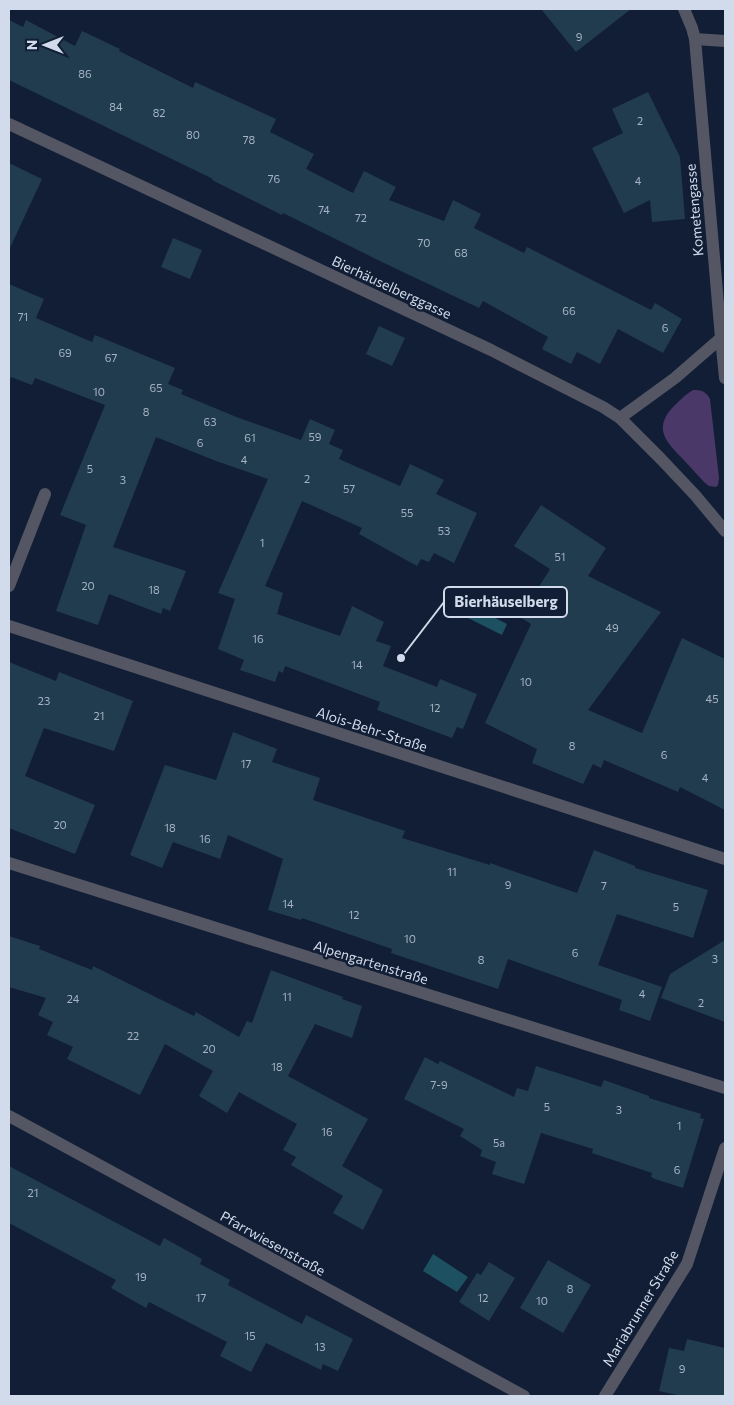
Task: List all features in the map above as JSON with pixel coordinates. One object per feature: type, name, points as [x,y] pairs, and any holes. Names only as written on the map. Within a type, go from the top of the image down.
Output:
[{"type":"street","name":"Kometengasse","points":[[684,9],[695,39],[725,378]]},
{"type":"street","points":[[695,39],[725,41]]},
{"type":"street","name":"Bierhäuselberggasse","points":[[9,124],[491,350],[585,397],[620,418],[695,495],[725,531]]},
{"type":"street","points":[[620,418],[676,378],[721,338]]},
{"type":"street","points":[[9,586],[45,494]]},
{"type":"street","name":"Alois-Behr-Straße","points":[[9,626],[725,859]]},
{"type":"street","name":"Alpengartenstraße","points":[[9,864],[725,1088]]},
{"type":"street","name":"Pfarrwiesenstraße","points":[[9,1116],[524,1396]]},
{"type":"street","name":"Mariabrunner Straße","points":[[605,1396],[687,1264],[725,1148]]},
{"type":"shaded area","points":[[693,390],[707,394],[710,399],[719,478],[716,487],[705,483],[670,444],[663,432],[663,426],[668,413],[681,399]]},
{"type":"water","points":[[470,605],[507,624],[502,635],[464,616]]},
{"type":"water","points":[[433,1254],[468,1277],[457,1292],[423,1271]]},
{"type":"building","points":[[541,9],[631,9],[576,52]]},
{"type":"building","points":[[9,20],[23,27],[26,20],[75,46],[82,31],[193,88],[195,82],[276,119],[270,132],[314,154],[306,169],[353,193],[364,171],[396,187],[389,200],[444,221],[453,200],[481,214],[474,228],[524,253],[527,247],[651,310],[655,303],[682,319],[663,353],[618,329],[600,364],[577,352],[571,364],[542,349],[548,337],[483,301],[479,308],[283,213],[282,215],[213,179],[9,80]]},
{"type":"building","points":[[648,92],[680,157],[685,219],[652,222],[650,200],[624,213],[592,148],[623,133],[612,109]]},
{"type":"building","points":[[9,163],[42,179],[9,250]]},
{"type":"building","points":[[173,238],[202,250],[190,279],[161,267]]},
{"type":"building","points":[[9,284],[44,299],[36,318],[92,342],[95,335],[175,368],[168,384],[183,390],[181,394],[234,416],[301,440],[310,419],[335,430],[329,444],[343,450],[339,459],[400,486],[410,464],[444,480],[436,494],[477,513],[454,563],[434,553],[429,562],[421,559],[417,566],[359,534],[362,528],[302,501],[265,586],[283,593],[277,614],[340,636],[352,606],[384,622],[376,641],[391,646],[383,666],[437,687],[440,679],[477,694],[463,729],[457,727],[452,738],[377,710],[380,702],[285,666],[283,673],[279,671],[275,682],[240,670],[244,660],[218,649],[235,599],[218,593],[268,479],[156,437],[113,547],[186,571],[170,611],[163,608],[161,614],[109,594],[98,625],[56,611],[86,525],[60,515],[105,405],[35,378],[32,385],[11,377],[9,383]]},
{"type":"building","points":[[379,326],[405,338],[392,366],[366,354]]},
{"type":"building","points":[[541,505],[606,548],[588,576],[661,612],[588,710],[642,733],[682,638],[725,659],[725,810],[680,787],[678,792],[604,760],[601,768],[593,764],[583,784],[532,763],[537,749],[485,723],[531,624],[520,617],[550,569],[514,546]]},
{"type":"building","points":[[9,662],[56,681],[59,672],[133,701],[114,751],[44,728],[25,776],[95,805],[75,854],[9,828]]},
{"type":"building","points":[[233,732],[277,749],[272,762],[320,778],[313,800],[405,831],[402,838],[490,865],[490,863],[577,893],[594,850],[635,866],[635,868],[708,890],[693,938],[617,914],[598,965],[662,987],[650,1021],[619,1010],[622,1000],[508,959],[498,989],[391,953],[392,949],[302,918],[301,920],[268,910],[283,859],[228,835],[220,859],[173,842],[162,868],[130,855],[165,765],[216,780]]},
{"type":"building","points":[[9,936],[40,946],[39,949],[92,970],[93,966],[194,1016],[196,1012],[239,1037],[247,1021],[252,1023],[271,970],[362,1006],[352,1038],[315,1024],[288,1076],[368,1119],[342,1166],[383,1190],[363,1230],[333,1213],[343,1196],[291,1165],[296,1157],[283,1150],[297,1124],[239,1092],[227,1113],[199,1096],[213,1071],[165,1044],[140,1095],[67,1059],[73,1047],[47,1035],[53,1022],[38,1015],[46,998],[9,987]]},
{"type":"building","points":[[725,940],[725,1022],[661,998],[670,974]]},
{"type":"building","points":[[425,1057],[438,1064],[440,1061],[514,1097],[517,1088],[528,1091],[536,1066],[601,1087],[604,1080],[649,1096],[649,1098],[701,1114],[700,1118],[704,1119],[683,1188],[655,1179],[651,1177],[652,1173],[592,1153],[593,1149],[541,1133],[524,1184],[492,1174],[496,1162],[480,1156],[482,1150],[460,1136],[464,1129],[404,1099]]},
{"type":"building","points":[[9,1166],[160,1246],[164,1238],[202,1259],[200,1264],[230,1280],[228,1285],[302,1324],[306,1315],[353,1339],[338,1371],[323,1364],[321,1370],[266,1343],[251,1372],[220,1356],[227,1342],[149,1302],[146,1308],[111,1288],[116,1280],[9,1223]]},
{"type":"building","points":[[548,1260],[591,1285],[563,1333],[520,1308]]},
{"type":"building","points":[[489,1262],[515,1278],[489,1321],[459,1302],[477,1273],[481,1275]]},
{"type":"building","points":[[687,1339],[725,1348],[725,1396],[681,1396],[659,1391],[669,1348],[684,1351]]},
{"type":"place","name":"Bierhäuselberg","points":[[401,658]]}]
